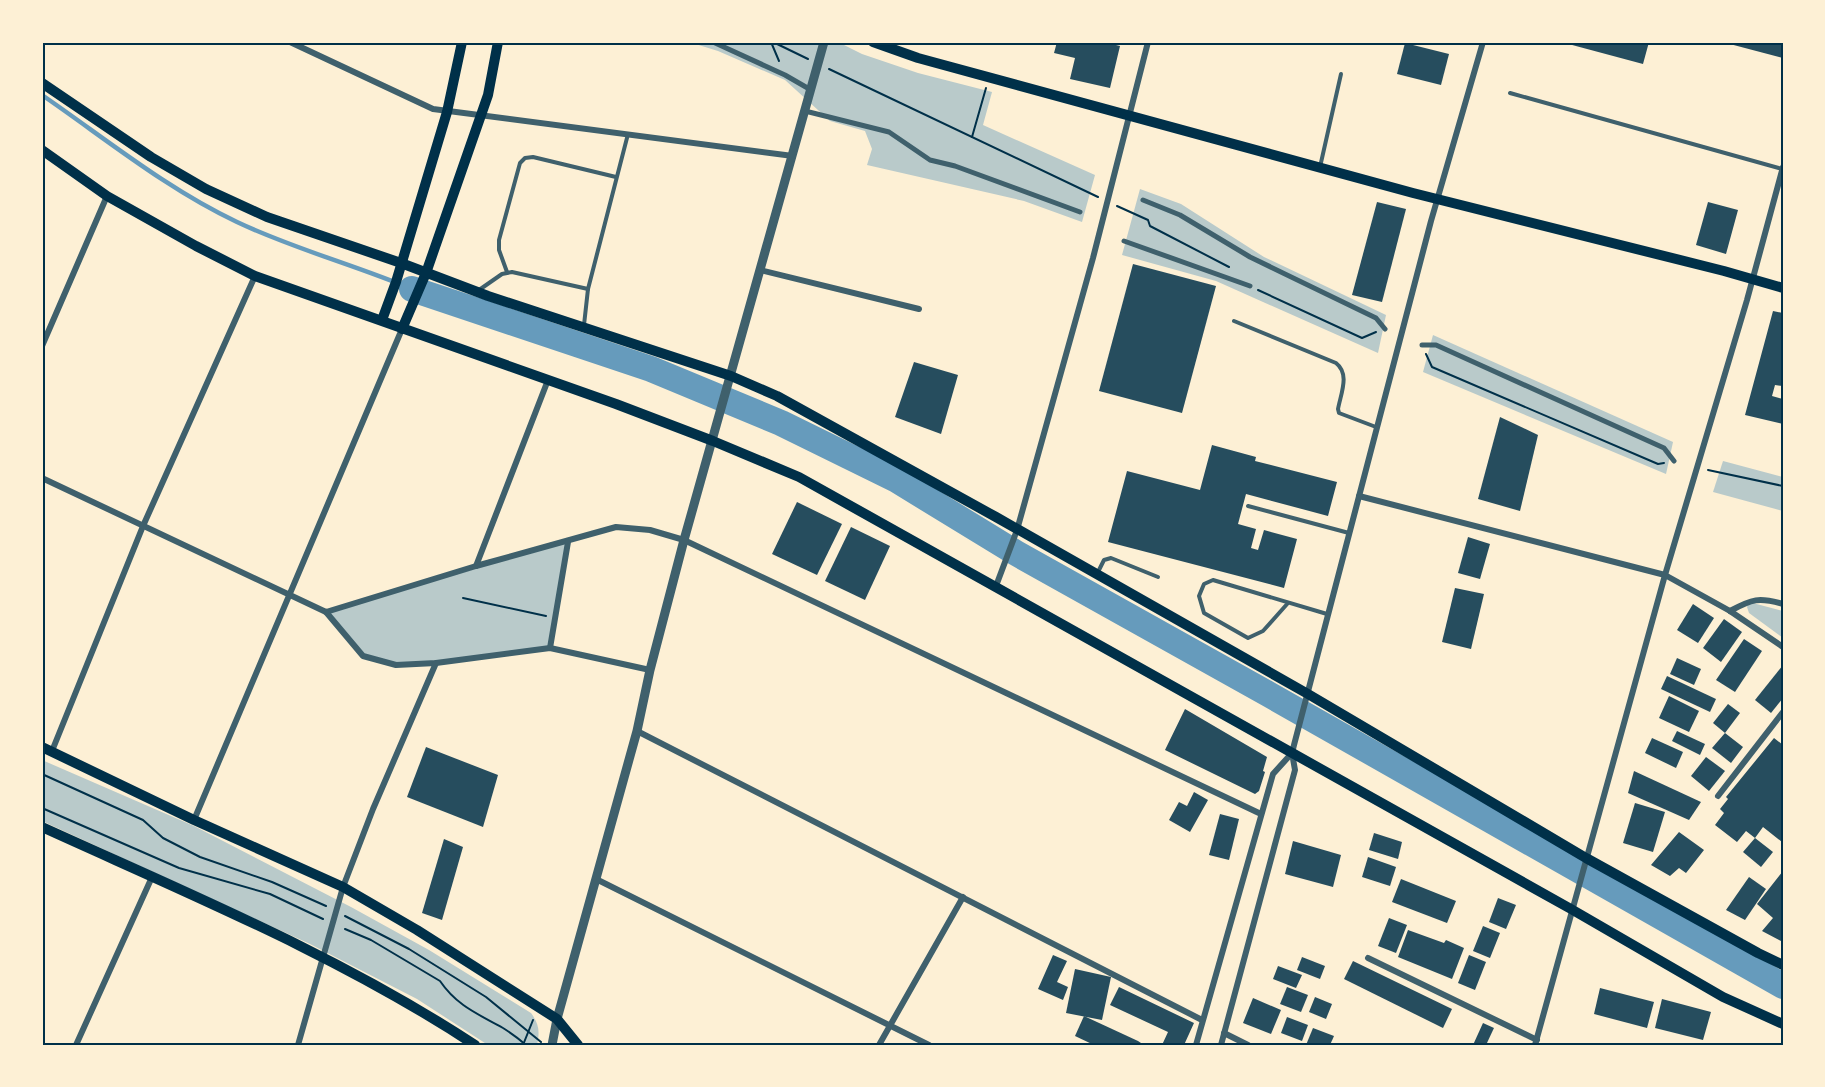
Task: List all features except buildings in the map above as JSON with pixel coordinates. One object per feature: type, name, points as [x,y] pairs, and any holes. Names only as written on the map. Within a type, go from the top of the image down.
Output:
[{"type":"main road","points":[[382,320],[396,282],[447,112],[462,42]]},
{"type":"main road","points":[[402,329],[426,273],[488,95],[498,42]]},
{"type":"main road","points":[[873,42],[918,58],[1319,167],[1752,278],[1783,288]]},
{"type":"main road","points":[[42,83],[151,157],[206,189],[267,217],[401,263],[476,292],[731,376],[819,418],[1016,535],[1096,575],[1308,694],[1585,862],[1783,965]]},
{"type":"main road","points":[[42,150],[107,196],[255,276],[616,404],[714,441],[799,477],[1293,749],[1572,906],[1723,997],[1783,1024]]},
{"type":"main road","points":[[47,749],[194,820],[343,887],[426,935],[557,1019],[578,1045]]},
{"type":"main road","points":[[42,827],[322,956],[475,1045]]},
{"type":"street","points":[[290,42],[433,109],[793,156]]},
{"type":"street","points":[[713,42],[785,75],[811,90]]},
{"type":"street","points":[[552,1045],[557,1019],[637,731],[650,670],[684,540],[714,441],[824,42]]},
{"type":"street","points":[[996,586],[1016,535],[1093,258],[1148,42]]},
{"type":"street","points":[[1221,1045],[1295,770],[1293,749],[1327,614],[1438,199],[1483,42]]},
{"type":"street","points":[[805,111],[889,132],[930,160],[956,166],[1080,212]]},
{"type":"street","points":[[1368,958],[1536,1042],[1665,575],[1783,168]]},
{"type":"street","points":[[42,346],[107,196]]},
{"type":"street","points":[[1143,201],[1180,215],[1250,257],[1376,318],[1385,328]]},
{"type":"street","points":[[1124,241],[1250,286]]},
{"type":"street","points":[[760,270],[920,309]]},
{"type":"street","points":[[47,749],[143,525],[255,276]]},
{"type":"street","points":[[194,820],[402,329]]},
{"type":"street","points":[[1422,345],[1436,345],[1664,448],[1674,461]]},
{"type":"street","points":[[476,567],[548,380]]},
{"type":"street","points":[[42,478],[326,612],[363,656],[396,664],[436,663],[549,648],[650,670]]},
{"type":"street","points":[[1359,496],[1665,575],[1731,611],[1783,647]]},
{"type":"street","points":[[326,612],[616,527],[650,530],[684,540],[1261,814]]},
{"type":"street","points":[[549,648],[568,542]]},
{"type":"street","points":[[1731,611],[1750,600],[1766,599],[1783,604]]},
{"type":"street","points":[[298,1045],[343,887],[373,809],[436,663]]},
{"type":"street","points":[[1718,796],[1783,712]]},
{"type":"street","points":[[637,731],[1202,1020]]},
{"type":"street","points":[[1196,1045],[1273,774],[1293,749]]},
{"type":"street","points":[[76,1045],[152,877]]},
{"type":"street","points":[[596,879],[929,1045]]},
{"type":"street","points":[[879,1045],[963,897]]},
{"type":"street","points":[[1224,1033],[1248,1045]]},
{"type":"lane","points":[[1319,167],[1341,74]]},
{"type":"lane","points":[[1510,93],[1783,168]]},
{"type":"lane","points":[[584,328],[588,289],[628,134]]},
{"type":"lane","points":[[507,272],[499,250],[499,240],[520,163],[525,158],[533,157],[616,177]]},
{"type":"lane","points":[[476,292],[507,272],[588,289]]},
{"type":"lane","points":[[1234,321],[1336,363],[1342,368],[1344,375],[1338,409],[1340,413],[1377,428]]},
{"type":"lane","points":[[1248,506],[1349,533]]},
{"type":"lane","points":[[1096,575],[1106,558],[1158,577]]},
{"type":"lane","points":[[1288,603],[1263,631],[1248,638],[1204,613],[1199,597],[1204,584],[1213,580],[1327,614]]},
{"type":"path","points":[[772,42],[785,75]]},
{"type":"path","points":[[772,42],[799,55]]},
{"type":"path","points":[[840,75],[1075,186]]},
{"type":"path","points":[[972,137],[989,77]]},
{"type":"path","points":[[1422,345],[1432,368],[1658,464],[1674,461]]},
{"type":"path","points":[[1698,467],[1783,486]]},
{"type":"path","points":[[463,598],[555,618]]},
{"type":"path","points":[[42,774],[143,820],[162,838],[200,857],[272,882],[336,911],[409,950],[486,997],[544,1045]]},
{"type":"path","points":[[42,808],[179,868],[270,894],[323,919]]},
{"type":"path","points":[[345,929],[371,940],[441,981],[448,992],[470,1011],[505,1029],[524,1044],[536,1014]]},
{"type":"shaded area","points":[[689,42],[838,42],[862,54],[918,73],[992,92],[983,125],[1095,175],[1082,222],[1024,201],[867,165],[872,149],[865,131],[830,121],[785,80],[718,51]]},
{"type":"shaded area","points":[[1140,189],[1181,204],[1264,257],[1386,315],[1378,353],[1216,281],[1122,255]]},
{"type":"shaded area","points":[[1433,335],[1673,442],[1666,474],[1423,372]]},
{"type":"shaded area","points":[[1723,461],[1783,477],[1783,511],[1713,492]]},
{"type":"shaded area","points":[[568,542],[550,648],[396,665],[363,656],[326,612]]},
{"type":"shaded area","points":[[1749,602],[1783,611],[1783,638],[1749,613],[1747,607]]},
{"type":"shaded area","points":[[42,760],[194,826],[429,950],[531,1013],[538,1028],[537,1045],[488,1045],[417,999],[310,944],[42,821]]},
{"type":"waterway","points":[[42,95],[137,163],[211,209],[280,240],[412,289]]},
{"type":"waterway","points":[[412,289],[651,369],[781,423],[895,479],[1016,553],[1783,986]]}]
